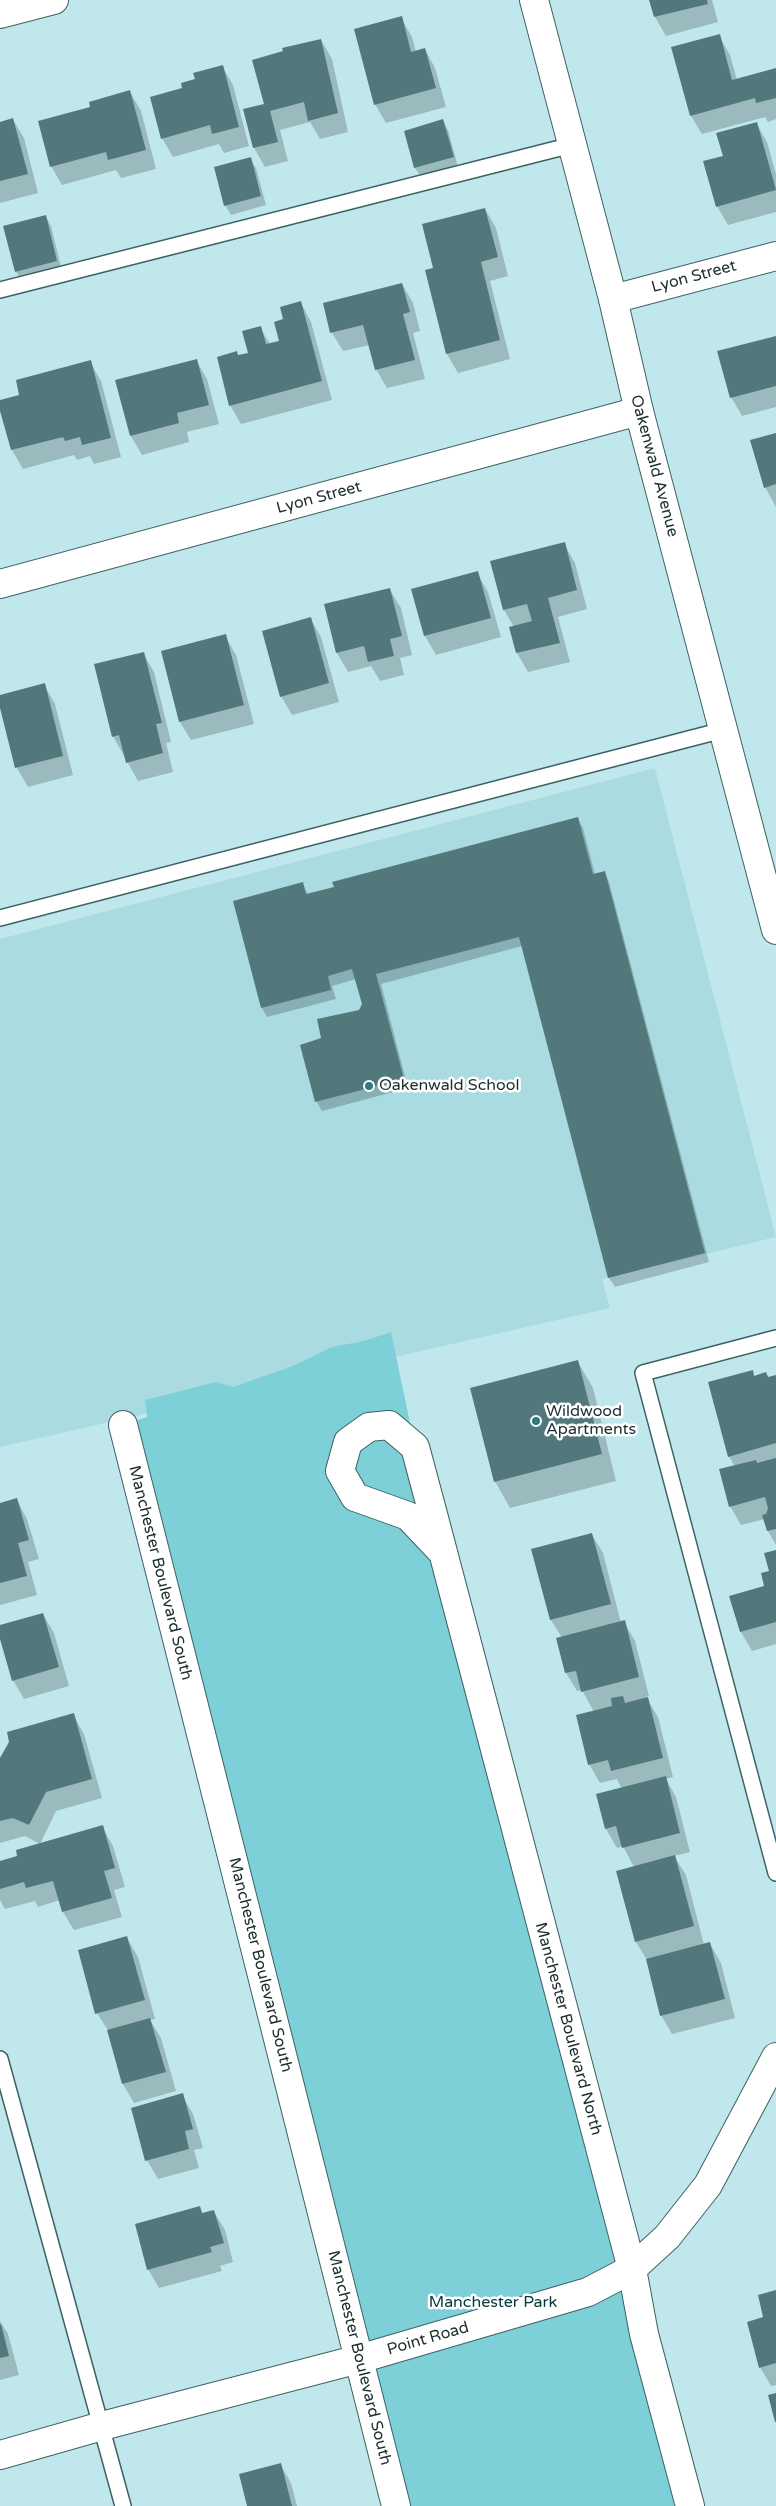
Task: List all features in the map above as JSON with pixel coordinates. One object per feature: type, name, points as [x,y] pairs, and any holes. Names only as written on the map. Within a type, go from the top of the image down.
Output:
[{"type":"street","points":[[0,14],[54,0]]},
{"type":"street","name":"Oakenwald Avenue","points":[[534,0],[613,299],[639,411],[776,930]]},
{"type":"street","name":"Lyon Street","points":[[613,299],[776,256]]},
{"type":"street","name":"Lyon Street","points":[[0,584],[639,411]]},
{"type":"street","name":"Manchester Boulevard South","points":[[123,1425],[396,2506]]},
{"type":"street","name":"Manchester Boulevard North","points":[[443,1554],[408,1516],[355,1497],[340,1471],[348,1442],[369,1427],[389,1425],[415,1447],[632,2270],[644,2334],[690,2506]]},
{"type":"street","name":"Point Road","points":[[0,2456],[102,2426],[359,2359],[588,2292],[632,2270],[668,2237],[708,2185],[776,2057]]},
{"type":"lane","points":[[0,290],[572,145]]},
{"type":"lane","points":[[0,918],[723,730]]},
{"type":"lane","points":[[776,1338],[643,1373],[776,1873]]},
{"type":"lane","points":[[0,2059],[123,2506]]},
{"type":"shaded area","name":"Oakenwald School","points":[[655,768],[776,1237],[602,1279],[610,1308],[0,1447],[0,939]]},
{"type":"green space","name":"Manchester Park","points":[[391,1332],[415,1447],[690,2506],[396,2506],[123,1425],[147,1417],[145,1400],[216,1382],[233,1387],[293,1366],[332,1347],[364,1341]]},
{"type":"building","points":[[649,0],[707,0],[708,4],[654,17]]},
{"type":"building","points":[[402,16],[411,52],[425,48],[436,88],[374,105],[354,29]]},
{"type":"building","points":[[720,34],[732,80],[776,68],[776,98],[756,103],[755,98],[690,116],[671,47]]},
{"type":"building","points":[[321,39],[338,113],[308,121],[304,102],[270,111],[278,142],[253,148],[243,109],[264,104],[252,60],[283,51],[282,48]]},
{"type":"building","points":[[223,65],[239,127],[212,134],[210,125],[161,139],[150,97],[182,88],[181,83],[195,79],[193,73]]},
{"type":"building","points":[[130,90],[146,150],[108,160],[106,152],[50,167],[38,121],[90,107],[89,102]]},
{"type":"building","points":[[13,118],[28,174],[0,181],[0,122]]},
{"type":"building","points":[[443,119],[454,157],[414,168],[404,131]]},
{"type":"building","points":[[757,122],[776,190],[716,207],[703,161],[723,156],[716,133]]},
{"type":"building","points":[[251,157],[261,196],[224,206],[214,167]]},
{"type":"building","points":[[485,208],[498,257],[481,262],[500,340],[446,354],[425,270],[433,268],[422,224]]},
{"type":"building","points":[[46,215],[57,261],[15,272],[3,226]]},
{"type":"building","points":[[402,283],[410,312],[403,314],[415,360],[375,370],[363,325],[330,333],[323,303]]},
{"type":"building","points":[[301,301],[322,381],[229,406],[217,357],[237,351],[238,355],[248,353],[242,331],[261,326],[266,344],[279,341],[274,322],[283,319],[280,307]]},
{"type":"building","points":[[776,336],[776,386],[730,398],[717,351]]},
{"type":"building","points":[[197,359],[209,405],[177,413],[179,423],[130,436],[115,380]]},
{"type":"building","points":[[91,360],[111,438],[82,445],[80,437],[65,441],[63,437],[11,450],[0,411],[0,400],[19,395],[16,380]]},
{"type":"building","points":[[776,433],[776,484],[764,488],[750,440]]},
{"type":"building","points":[[565,542],[577,590],[548,598],[560,643],[516,653],[509,627],[532,621],[527,604],[503,610],[490,561]]},
{"type":"building","points":[[478,571],[491,618],[424,636],[411,589]]},
{"type":"building","points":[[390,588],[402,636],[390,639],[394,656],[368,662],[364,646],[336,653],[324,604]]},
{"type":"building","points":[[311,617],[329,683],[280,697],[262,631]]},
{"type":"building","points":[[226,634],[244,705],[179,722],[161,651]]},
{"type":"building","points":[[144,652],[162,723],[156,724],[163,753],[126,763],[119,735],[112,737],[94,664]]},
{"type":"building","points":[[45,683],[63,756],[15,768],[0,708],[0,695]]},
{"type":"building","points":[[578,817],[593,874],[605,871],[705,1253],[608,1278],[519,937],[376,974],[404,1079],[315,1102],[300,1045],[321,1038],[317,1019],[359,1010],[362,1004],[352,969],[328,976],[331,990],[261,1008],[233,901],[303,882],[306,894],[334,887],[332,882]]},
{"type":"building","name":"Wildwood Apartments","points":[[578,1360],[602,1454],[494,1482],[470,1388]]},
{"type":"building","points":[[753,1370],[754,1376],[766,1372],[768,1377],[776,1375],[776,1443],[728,1457],[708,1382]]},
{"type":"building","points":[[776,1458],[776,1529],[767,1531],[762,1515],[766,1514],[768,1508],[765,1497],[729,1507],[719,1469],[756,1460],[757,1463]]},
{"type":"building","points":[[17,1498],[29,1540],[18,1543],[27,1576],[0,1583],[0,1503]]},
{"type":"building","points":[[592,1533],[611,1604],[550,1620],[531,1549]]},
{"type":"building","points":[[776,1550],[776,1622],[740,1632],[729,1596],[764,1586],[761,1573],[769,1571],[764,1553]]},
{"type":"building","points":[[43,1613],[59,1667],[12,1681],[0,1639],[0,1625]]},
{"type":"building","points":[[625,1620],[639,1677],[581,1692],[576,1671],[565,1673],[556,1638]]},
{"type":"building","points":[[623,1696],[625,1703],[648,1697],[663,1758],[611,1771],[608,1760],[588,1765],[576,1715],[612,1706],[611,1698]]},
{"type":"building","points":[[74,1713],[92,1779],[46,1792],[29,1825],[13,1818],[0,1821],[0,1758],[9,1742],[7,1732]]},
{"type":"building","points":[[666,1776],[680,1833],[622,1848],[616,1826],[605,1829],[596,1794]]},
{"type":"building","points":[[103,1825],[115,1868],[104,1871],[112,1898],[62,1912],[53,1881],[26,1888],[24,1882],[0,1889],[0,1861],[17,1856],[16,1850]]},
{"type":"building","points":[[675,1855],[694,1926],[635,1942],[616,1871]]},
{"type":"building","points":[[127,1936],[145,2000],[95,2014],[78,1950]]},
{"type":"building","points":[[710,1942],[725,1999],[660,2016],[646,1959]]},
{"type":"building","points":[[150,2018],[166,2072],[122,2084],[107,2030]]},
{"type":"building","points":[[183,2093],[193,2129],[185,2131],[189,2149],[145,2161],[131,2108]]},
{"type":"building","points":[[200,2206],[202,2213],[214,2210],[224,2243],[210,2247],[212,2252],[147,2270],[135,2224]]},
{"type":"building","points":[[776,2290],[776,2363],[759,2368],[747,2322],[763,2317],[758,2295]]},
{"type":"building","points":[[0,2325],[9,2356],[0,2358]]},
{"type":"building","points":[[776,2393],[776,2422],[775,2422],[768,2395]]},
{"type":"building","points":[[281,2463],[292,2506],[247,2506],[239,2474]]},
{"type":"place","name":"Oakenwald School","points":[[369,1086]]},
{"type":"place","name":"Wildwood Apartments","points":[[536,1421]]}]
